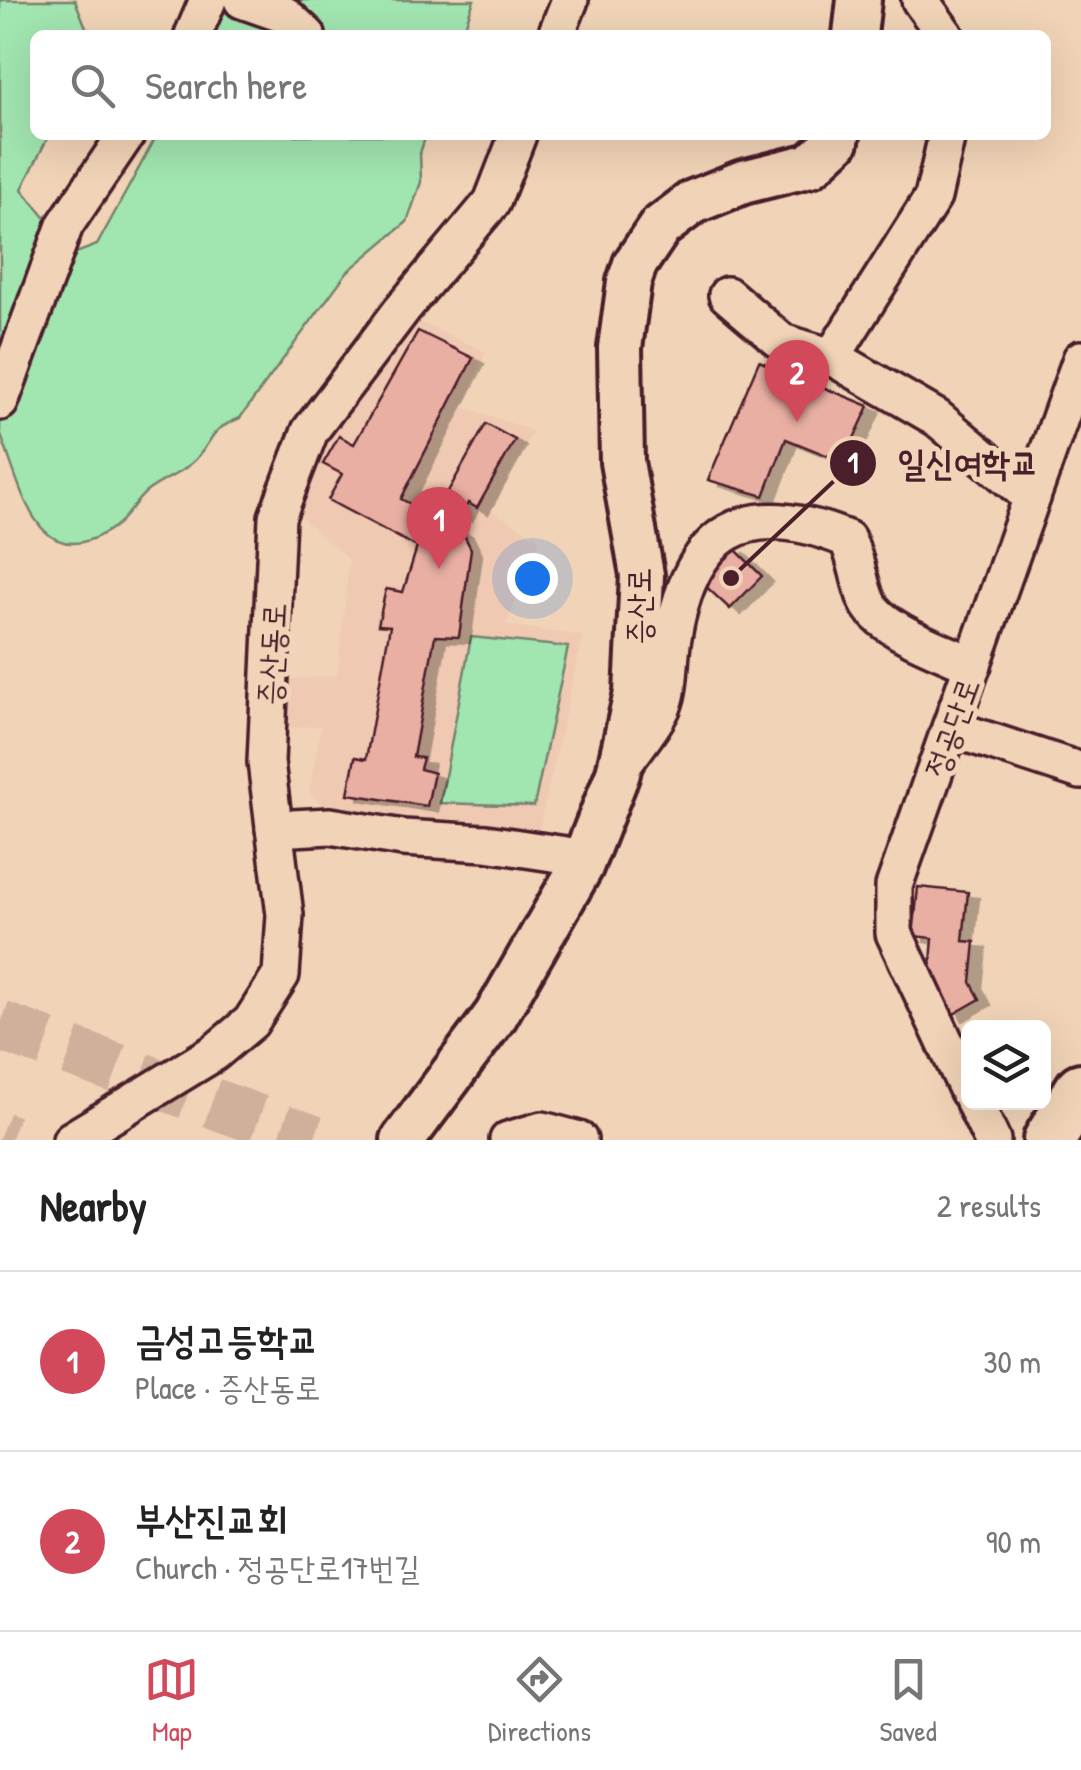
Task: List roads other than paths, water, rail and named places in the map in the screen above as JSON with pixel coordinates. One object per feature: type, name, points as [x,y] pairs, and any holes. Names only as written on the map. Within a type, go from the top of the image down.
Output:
[{"type":"highway","points":[[1060,1132],[1081,1089]]},
{"type":"main road","points":[[857,30],[860,0]]},
{"type":"main road","name":"증산로","points":[[403,1140],[496,1015],[581,867],[618,773],[636,693],[642,574],[622,462],[620,348],[635,264],[660,227],[693,202],[743,182],[811,165],[837,140]]},
{"type":"street","points":[[195,30],[208,0]]},
{"type":"street","points":[[242,0],[286,15],[302,30]]},
{"type":"street","points":[[558,30],[570,0]]},
{"type":"street","points":[[920,0],[941,30]]},
{"type":"street","points":[[0,402],[65,226],[123,140]]},
{"type":"street","name":"증산동로","points":[[71,1140],[214,1053],[252,1022],[281,975],[286,915],[266,762],[277,518],[310,431],[404,307],[492,202],[516,140]]},
{"type":"street","points":[[832,357],[933,196],[946,140]]},
{"type":"street","points":[[727,295],[782,342],[832,357],[937,418],[1032,498]]},
{"type":"street","name":"정공단로","points":[[961,1076],[894,933],[894,886],[1081,359]]},
{"type":"street","points":[[618,773],[664,705],[676,622],[695,566],[716,538],[736,527],[771,522],[807,524],[847,539],[858,561],[867,603],[888,625],[973,665]]},
{"type":"street","points":[[950,728],[1081,772]]},
{"type":"street","points":[[274,829],[330,826],[402,838],[486,843],[566,855],[581,867]]},
{"type":"street","points":[[978,1110],[992,1140]]},
{"type":"street","points":[[508,1140],[542,1130],[579,1140]]},
{"type":"tunnel","points":[[0,1026],[314,1140]]},
{"type":"tunnel","points":[[0,1136],[10,1140]]},
{"type":"place","name":"부산진교회","points":[[797,422]]},
{"type":"place","name":"금성고등학교","points":[[439,569]]},
{"type":"place","name":"일신여학교","points":[[731,578]]}]
